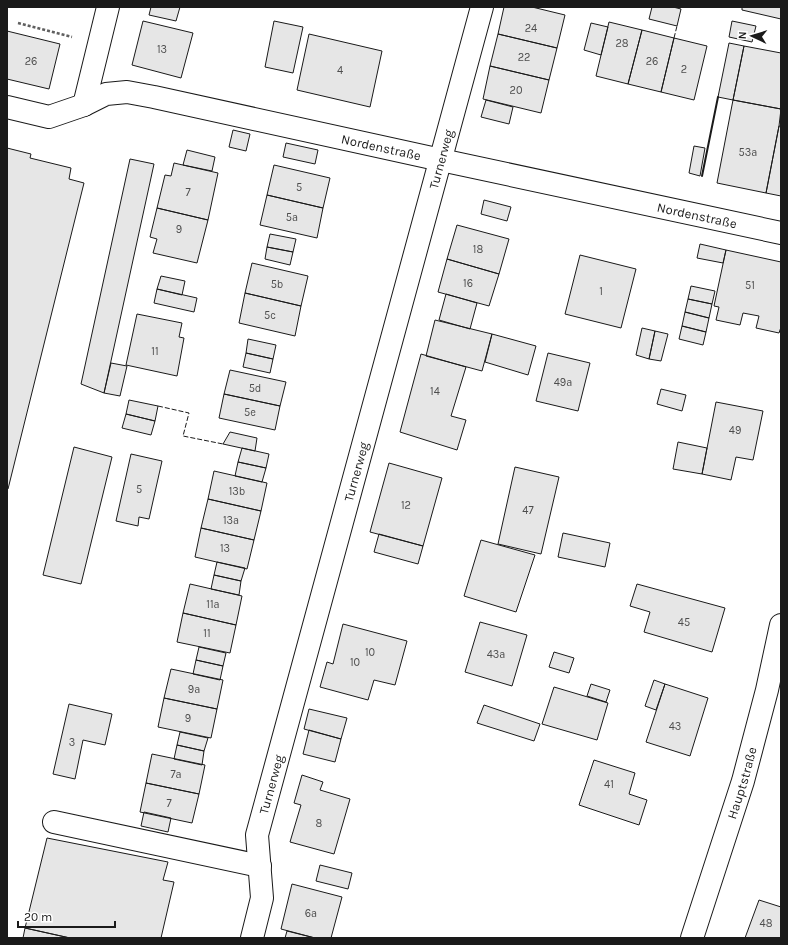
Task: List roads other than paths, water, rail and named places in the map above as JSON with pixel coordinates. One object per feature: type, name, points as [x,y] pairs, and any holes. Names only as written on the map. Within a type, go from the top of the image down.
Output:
[{"type":"street","points":[[84,105],[108,7]]},
{"type":"street","name":"Turnerweg","points":[[252,938],[262,898],[257,835],[482,7]]},
{"type":"street","name":"Nordenstraße","points":[[7,107],[48,117],[84,105],[106,94],[127,92],[173,100],[441,160],[781,233]]},
{"type":"street","name":"Hauptstraße","points":[[692,938],[743,781],[768,690],[781,625]]},
{"type":"street","points":[[54,822],[260,866]]}]
